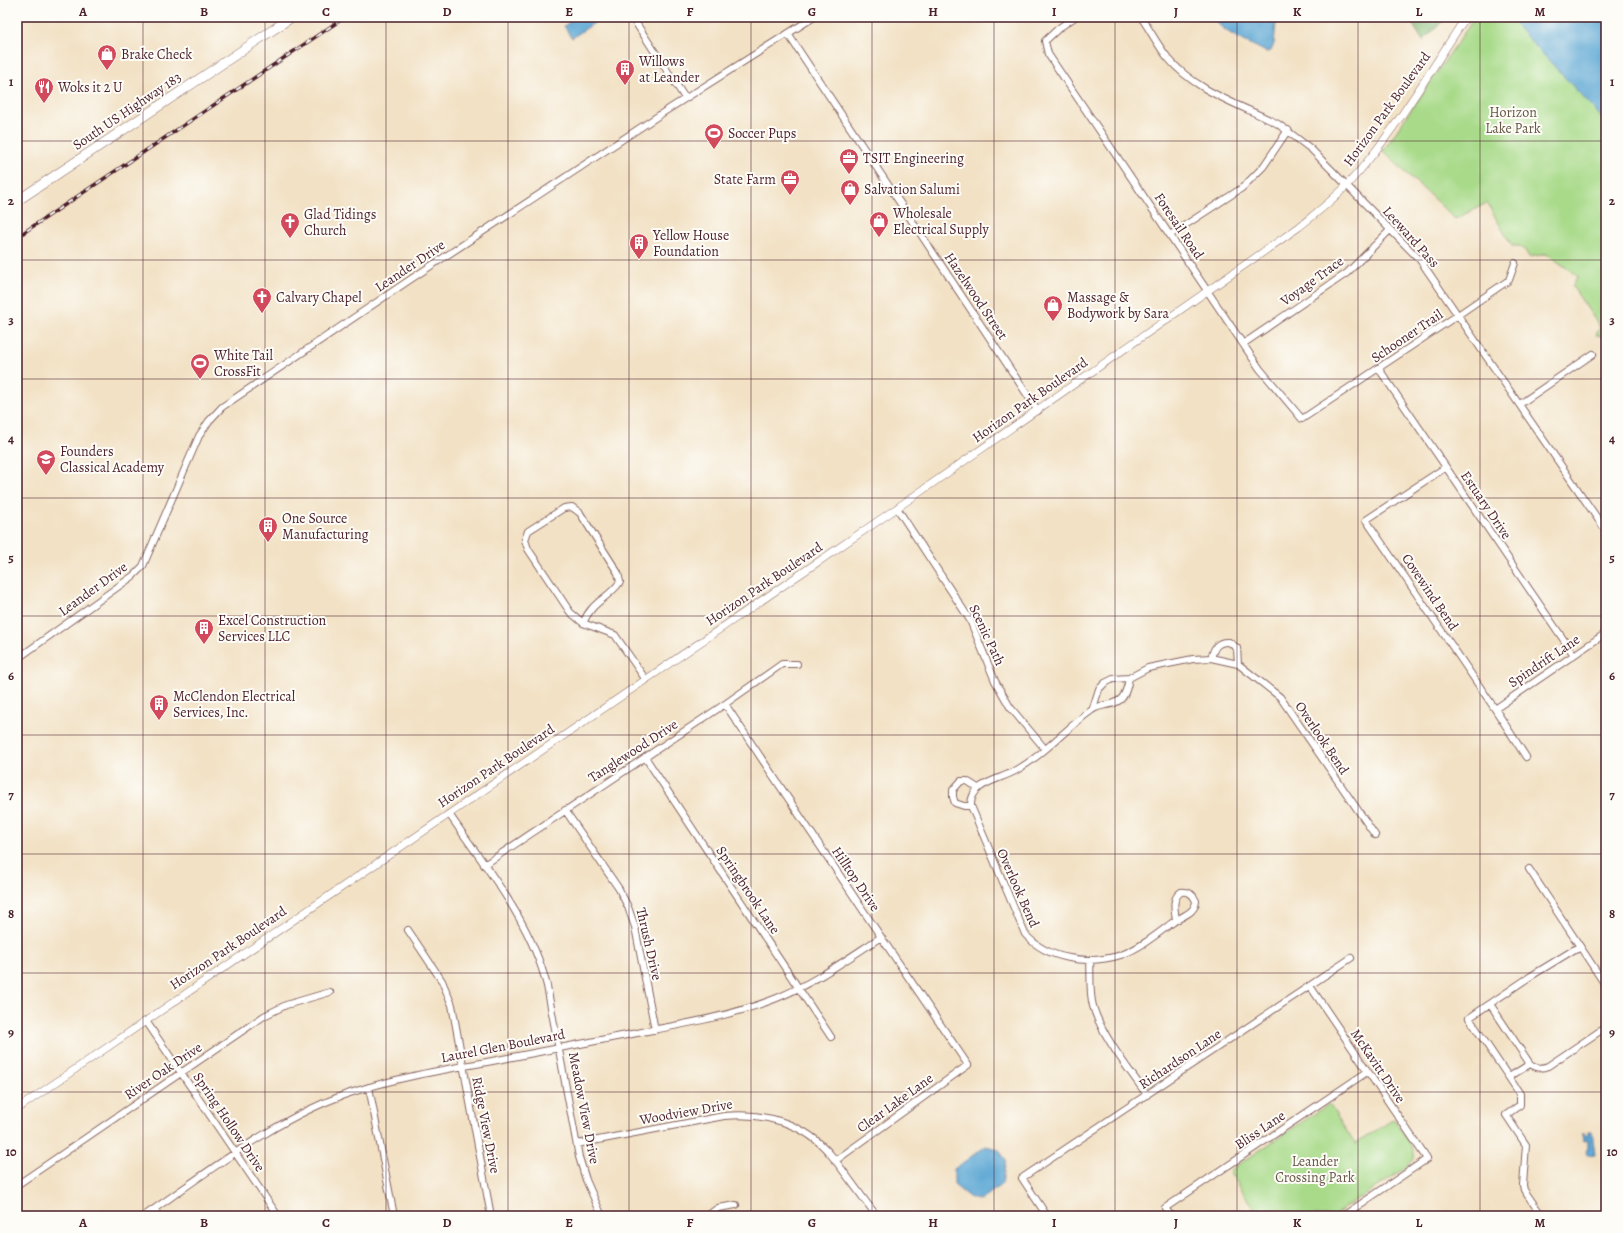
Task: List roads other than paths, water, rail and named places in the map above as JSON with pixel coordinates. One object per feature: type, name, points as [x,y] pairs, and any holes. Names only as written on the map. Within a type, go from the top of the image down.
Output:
[{"type":"main road","name":"South US Highway 183","points":[[17,201],[292,17]]},
{"type":"street","points":[[632,17],[685,98]]},
{"type":"street","name":"Leander Drive","points":[[17,659],[133,576],[143,566],[198,436],[222,407],[408,281],[685,98],[814,17]]},
{"type":"street","name":"Foresail Road","points":[[1075,17],[1059,28],[1045,41],[1048,54],[1260,369],[1302,419]]},
{"type":"street","name":"Leeward Pass","points":[[1141,17],[1168,58],[1182,73],[1204,88],[1288,130],[1311,149],[1420,260],[1606,531]]},
{"type":"street","name":"Horizon Park Boulevard","points":[[17,1109],[1038,411],[1299,227],[1346,186],[1388,134],[1466,17]]},
{"type":"street","name":"Hazelwood Street","points":[[788,34],[1038,411]]},
{"type":"street","points":[[1170,235],[1242,188],[1263,167],[1288,130]]},
{"type":"street","name":"Voyage Trace","points":[[1243,344],[1347,273],[1390,230]]},
{"type":"street","name":"Schooner Trail","points":[[1302,419],[1379,369],[1509,280],[1515,263]]},
{"type":"street","points":[[1520,404],[1592,354]]},
{"type":"street","name":"Estuary Drive","points":[[1379,369],[1574,655]]},
{"type":"street","name":"Covewind Bend","points":[[1446,468],[1366,520],[1526,757]]},
{"type":"street","points":[[583,623],[588,612],[596,603],[615,589],[620,582],[618,573],[580,512],[572,508],[564,508],[528,532],[525,540],[528,549],[570,612],[583,623],[615,635],[646,680]]},
{"type":"street","name":"Scenic Path","points":[[897,508],[970,620],[995,681],[1010,707],[1045,749]]},
{"type":"street","name":"Spindrift Lane","points":[[1495,709],[1606,633]]},
{"type":"street","points":[[1211,658],[1217,644],[1229,642],[1236,648],[1238,664]]},
{"type":"street","name":"Overlook Bend","points":[[1093,708],[1099,689],[1105,682],[1112,679],[1129,678],[1148,668],[1175,661],[1211,658],[1238,664],[1280,697],[1375,835]]},
{"type":"street","name":"Tanglewood Drive","points":[[484,864],[725,704],[782,664],[797,664]]},
{"type":"street","points":[[978,788],[966,781],[961,781],[953,790],[955,803],[964,806],[971,806],[970,799],[978,788],[1028,764],[1093,708],[1115,704],[1123,697],[1129,678]]},
{"type":"street","name":"Hilltop Drive","points":[[725,704],[968,1065]]},
{"type":"street","name":"Springbrook Lane","points":[[645,757],[831,1037]]},
{"type":"street","name":"Overlook Bend","points":[[971,806],[1025,934],[1034,944],[1045,951],[1074,959],[1090,960],[1120,955],[1143,944],[1176,920],[1191,912],[1196,906],[1195,898],[1189,892],[1181,892],[1175,898],[1176,920]]},
{"type":"street","name":"Thrush Drive","points":[[565,810],[618,889],[628,907],[635,927],[655,1030]]},
{"type":"street","name":"Meadow View Drive","points":[[449,814],[522,922],[535,947],[544,973],[577,1144],[586,1180],[602,1216]]},
{"type":"street","points":[[1529,868],[1606,986]]},
{"type":"street","name":"Ridge View Drive","points":[[408,930],[438,974],[452,1005],[491,1216]]},
{"type":"street","name":"Laurel Glen Boulevard","points":[[144,1216],[259,1137],[294,1118],[348,1093],[418,1075],[655,1030],[739,1011],[777,998],[829,971],[881,937]]},
{"type":"street","points":[[1542,1216],[1524,1190],[1523,1185],[1526,1145],[1506,1116],[1520,1105],[1520,1094],[1469,1018],[1531,976],[1580,946]]},
{"type":"street","name":"Richardson Lane","points":[[1047,1216],[1022,1178],[1350,958]]},
{"type":"street","points":[[1090,960],[1092,1005],[1098,1020],[1147,1095]]},
{"type":"street","name":"McKavitt Drive","points":[[1310,986],[1427,1159],[1343,1216]]},
{"type":"street","name":"River Oak Drive","points":[[17,1185],[270,1013],[286,1005],[330,992]]},
{"type":"street","points":[[1490,1004],[1530,1064],[1536,1067],[1542,1068],[1548,1066],[1605,1030]]},
{"type":"street","name":"Spring Hollow Drive","points":[[146,1021],[278,1216]]},
{"type":"street","points":[[1509,1077],[1530,1064]]},
{"type":"street","name":"Clear Lake Lane","points":[[835,1161],[968,1065]]},
{"type":"street","name":"Bliss Lane","points":[[1171,1216],[1165,1208],[1367,1072]]},
{"type":"street","points":[[369,1087],[394,1216]]},
{"type":"street","name":"Woodview Drive","points":[[577,1144],[724,1116],[746,1115],[767,1117],[796,1128],[821,1145],[877,1216]]},
{"type":"street","points":[[706,1216],[718,1208],[736,1205]]},
{"type":"street","points":[[154,1209],[159,1216]]},
{"type":"water","points":[[576,17],[603,17],[572,38],[564,26]]},
{"type":"water","points":[[1212,17],[1271,17],[1276,23],[1274,44],[1271,51],[1266,52],[1230,33]]},
{"type":"water","points":[[1511,17],[1606,17],[1606,122],[1514,23]]},
{"type":"water","points":[[1588,1131],[1592,1131],[1595,1154],[1587,1155],[1586,1149],[1588,1148],[1588,1140],[1583,1141],[1582,1133],[1588,1135]]},
{"type":"water","points":[[986,1146],[998,1149],[1006,1160],[1002,1184],[980,1201],[969,1197],[954,1185],[954,1169]]},
{"type":"railway","points":[[17,237],[345,17]]},
{"type":"place","name":"Brake Check","points":[[107,71]]},
{"type":"place","name":"Willows at Leander","points":[[625,86]]},
{"type":"place","name":"Woks it 2 U","points":[[44,104]]},
{"type":"place","name":"Soccer Pups","points":[[714,150]]},
{"type":"place","name":"TSIT Engineering","points":[[849,175]]},
{"type":"place","name":"State Farm","points":[[790,196]]},
{"type":"place","name":"Salvation Salumi","points":[[850,206]]},
{"type":"place","name":"Wholesale Electrical Supply","points":[[879,238]]},
{"type":"place","name":"Glad Tidings Church","points":[[290,239]]},
{"type":"place","name":"Yellow House Foundation","points":[[639,260]]},
{"type":"place","name":"Calvary Chapel","points":[[262,314]]},
{"type":"place","name":"Massage & Bodywork by Sara","points":[[1053,322]]},
{"type":"place","name":"White Tail CrossFit","points":[[200,380]]},
{"type":"place","name":"Founders Classical Academy","points":[[46,476]]},
{"type":"place","name":"One Source Manufacturing","points":[[268,543]]},
{"type":"place","name":"Excel Construction Services LLC","points":[[204,645]]},
{"type":"place","name":"McClendon Electrical Services, Inc.","points":[[159,721]]},
{"type":"park label","name":"Horizon Lake Park","points":[[1513,120]]},
{"type":"park label","name":"Leander Crossing Park","points":[[1315,1170]]}]
